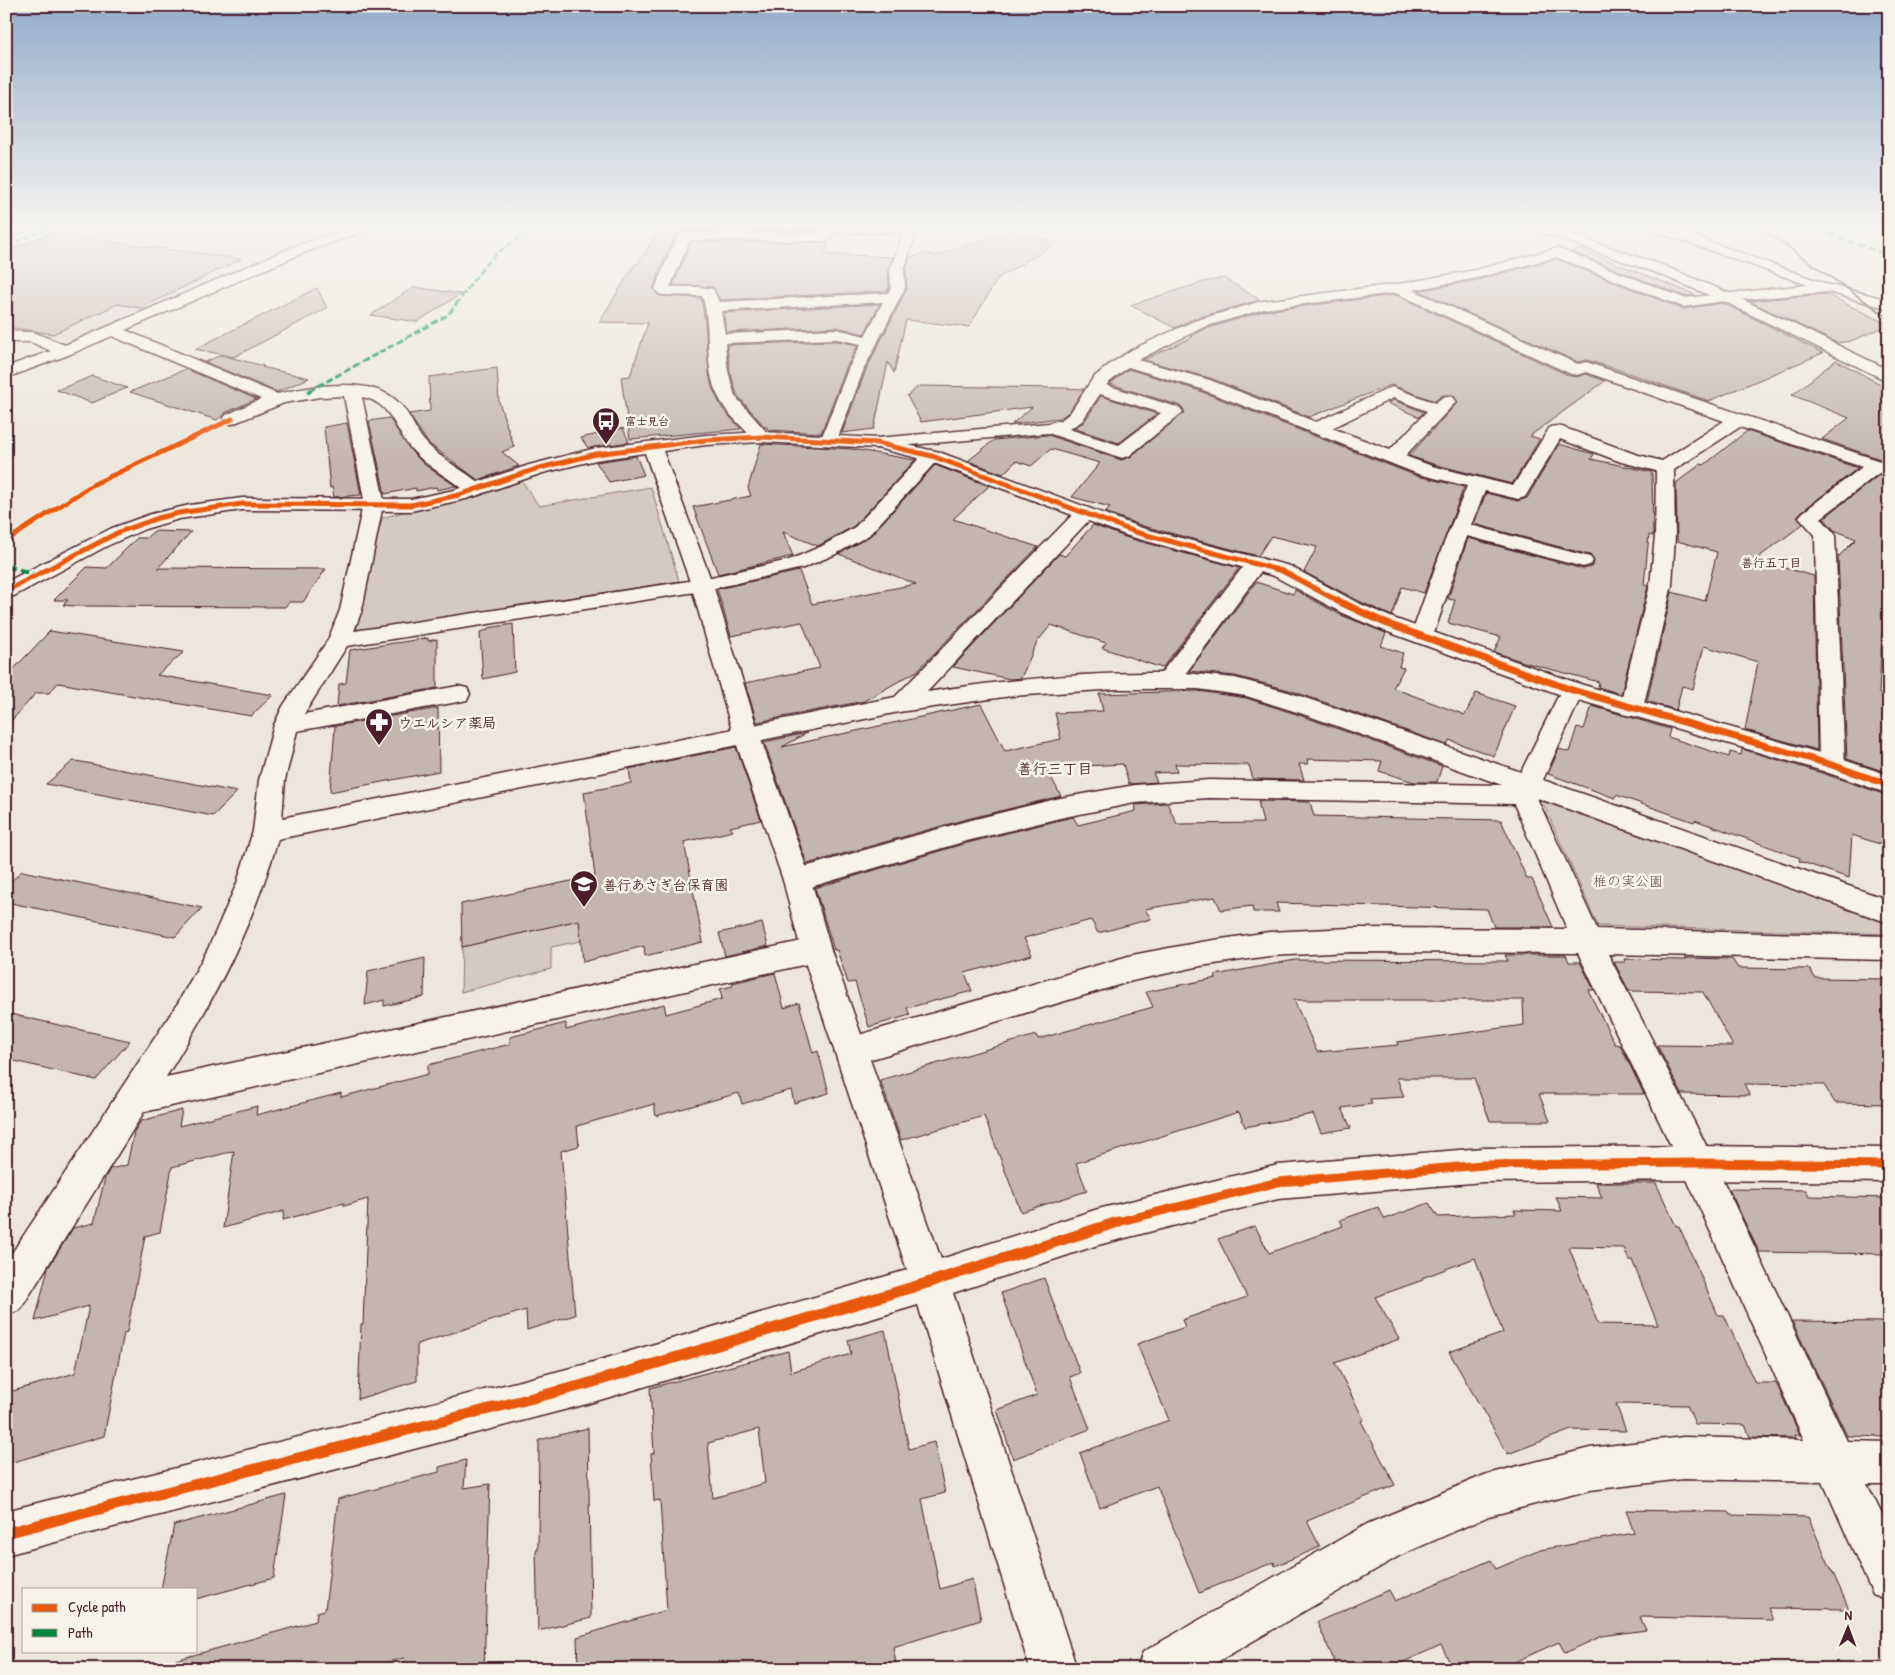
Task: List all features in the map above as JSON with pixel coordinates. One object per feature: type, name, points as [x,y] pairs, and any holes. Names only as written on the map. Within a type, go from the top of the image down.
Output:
[{"type":"street","points":[[6,373],[65,351],[167,306]]},
{"type":"street","points":[[729,306],[714,307],[721,380],[727,398],[762,437]]},
{"type":"street","points":[[830,440],[856,369],[888,306]]},
{"type":"street","points":[[6,591],[78,553],[133,527],[187,511],[242,504],[411,505],[436,501],[536,469],[596,454],[652,446],[762,437],[877,443],[1049,428],[1067,424],[1076,417],[1096,387],[1126,360],[1170,336],[1236,311],[1261,306]]},
{"type":"street","points":[[1438,306],[1577,370],[1586,367],[1882,468]]},
{"type":"street","points":[[1745,306],[1889,376]]},
{"type":"street","points":[[111,330],[277,400]]},
{"type":"street","points":[[717,340],[838,334],[870,342]]},
{"type":"street","points":[[6,337],[33,337],[65,351]]},
{"type":"street","points":[[1126,360],[1204,384],[1425,470],[1518,493],[1556,431],[1628,458],[1665,468],[1738,420]]},
{"type":"street","points":[[1049,428],[1122,452],[1174,412],[1096,387]]},
{"type":"street","points":[[6,1296],[189,1013],[222,952],[251,883],[267,831],[272,780],[286,725],[292,712],[339,640],[350,610],[374,500],[352,391]]},
{"type":"street","points":[[232,419],[277,400],[307,393],[352,391],[374,394],[392,405],[416,444],[440,465],[475,490]]},
{"type":"street","points":[[1317,428],[1392,392],[1443,406],[1393,457]]},
{"type":"street","points":[[877,443],[932,456],[1135,532],[1282,571],[1350,608],[1572,690],[1832,765],[1889,785]]},
{"type":"street","points":[[652,446],[702,585],[746,734],[797,880],[816,950],[930,1282],[1054,1669]]},
{"type":"street","points":[[339,640],[702,585],[788,566],[829,550],[862,531],[932,456]]},
{"type":"street","points":[[1632,708],[1661,585],[1665,536],[1665,468]]},
{"type":"street","points":[[1832,765],[1825,534],[1809,517],[1882,468]]},
{"type":"street","points":[[1422,636],[1460,528],[1478,484]]},
{"type":"street","points":[[901,705],[1084,514]]},
{"type":"street","points":[[1460,528],[1583,561]]},
{"type":"street","points":[[1168,680],[1256,563]]},
{"type":"street","points":[[267,831],[746,734],[901,705],[1029,686],[1074,682],[1168,680],[1223,684],[1266,693],[1525,790],[1889,912]]},
{"type":"street","points":[[1572,690],[1525,790],[1587,941],[1697,1163],[1889,1579]]},
{"type":"street","points":[[286,725],[458,694]]},
{"type":"street","points":[[797,880],[963,832],[1060,808],[1135,794],[1209,790],[1525,790]]},
{"type":"street","points":[[852,1051],[1132,968],[1201,954],[1269,944],[1351,940],[1587,941],[1889,948]]},
{"type":"street","points":[[133,1099],[816,950]]},
{"type":"street","points":[[6,1533],[583,1385],[930,1282],[1098,1227],[1278,1182],[1483,1165],[1697,1163],[1889,1165]]},
{"type":"street","points":[[1160,1669],[1383,1540],[1487,1495],[1590,1469],[1683,1458],[1889,1463]]},
{"type":"shaded area","points":[[6,306],[155,306],[69,343],[61,344],[45,336],[21,332],[6,335]]},
{"type":"green space","points":[[522,481],[539,506],[651,487],[679,581],[358,631],[355,621],[382,518],[413,509],[463,500]]},
{"type":"green space","name":"椎の実公園","points":[[1542,801],[1889,924],[1889,934],[1598,926]]},
{"type":"green space","points":[[579,920],[581,941],[551,947],[551,969],[461,992],[462,947]]},
{"type":"building","points":[[6,306],[113,306],[53,334],[6,327]]},
{"type":"building","points":[[281,306],[326,306],[327,308],[234,357],[195,349]]},
{"type":"building","points":[[385,306],[442,306],[417,322],[371,315]]},
{"type":"building","points":[[609,306],[702,306],[712,387],[722,408],[741,429],[630,439],[621,377],[630,376],[648,323],[599,322]]},
{"type":"building","points":[[842,306],[879,306],[864,334],[837,327],[727,332],[723,313]]},
{"type":"building","points":[[898,306],[981,306],[969,327],[906,320],[894,373],[888,362],[874,429],[842,433],[866,370]]},
{"type":"building","points":[[1132,306],[1238,306],[1193,319],[1175,328]]},
{"type":"building","points":[[1304,306],[1420,306],[1570,376],[1578,377],[1586,374],[1605,381],[1530,436],[1540,439],[1512,484],[1409,456],[1458,402],[1453,395],[1443,395],[1435,401],[1391,385],[1309,417],[1210,378],[1143,360],[1193,337],[1191,336],[1205,329],[1264,311]]},
{"type":"building","points":[[1453,306],[1675,306],[1682,309],[1701,306],[1729,306],[1823,353],[1709,401],[1587,360],[1578,362]]},
{"type":"building","points":[[1760,306],[1851,306],[1889,325],[1851,341],[1837,343]]},
{"type":"building","points":[[837,341],[858,345],[846,368],[821,433],[768,430],[737,395],[730,371],[727,345]]},
{"type":"building","points":[[221,355],[309,378],[277,392],[205,362]]},
{"type":"building","points":[[1836,360],[1889,389],[1889,462],[1822,439],[1849,418],[1792,395]]},
{"type":"building","points":[[497,368],[499,402],[514,447],[502,452],[519,466],[478,480],[428,443],[409,414],[430,411],[429,377]]},
{"type":"building","points":[[186,369],[256,399],[225,413],[217,420],[130,392]]},
{"type":"building","points":[[1128,369],[1197,390],[1417,476],[1464,487],[1424,593],[1402,587],[1392,616],[1304,572],[1317,547],[1271,536],[1258,556],[1143,526],[1105,512],[1110,507],[1072,497],[1100,463],[1051,449],[1031,466],[1016,461],[1003,474],[968,461],[994,440],[1048,435],[1121,460],[1130,457],[1185,412],[1181,406],[1110,384]]},
{"type":"building","points":[[93,376],[127,388],[92,403],[57,390]]},
{"type":"building","points":[[919,386],[1084,389],[1069,412],[1060,418],[1012,424],[1032,407],[921,422],[907,396]]},
{"type":"building","points":[[1101,396],[1157,414],[1119,443],[1073,428],[1084,422]]},
{"type":"building","points":[[1393,400],[1424,412],[1419,417],[1387,403]]},
{"type":"building","points":[[389,418],[412,452],[425,465],[456,486],[437,490],[436,487],[416,491],[416,488],[385,494],[369,421]]},
{"type":"building","points":[[347,423],[361,495],[334,497],[332,487],[330,488],[324,427]]},
{"type":"building","points":[[623,428],[629,442],[588,448],[581,438]]},
{"type":"building","points":[[1747,431],[1858,468],[1801,512],[1797,517],[1803,524],[1755,560],[1814,576],[1817,750],[1745,730],[1758,662],[1704,646],[1693,689],[1682,686],[1676,710],[1647,701],[1672,592],[1705,601],[1717,552],[1677,541],[1676,483],[1701,464],[1704,465]]},
{"type":"building","points":[[761,444],[852,449],[915,460],[854,526],[818,546],[783,532],[793,556],[718,574],[693,507],[751,496],[748,488]]},
{"type":"building","points":[[1559,444],[1594,454],[1591,459],[1652,472],[1653,536],[1649,535],[1644,585],[1648,586],[1621,694],[1598,687],[1599,682],[1527,663],[1494,652],[1501,637],[1448,623],[1455,600],[1448,599],[1468,538],[1583,569],[1591,567],[1594,562],[1590,555],[1474,524],[1486,493],[1518,501],[1527,498]]},
{"type":"building","points":[[636,456],[644,475],[609,482],[596,462]]},
{"type":"building","points":[[935,465],[989,486],[953,519],[1038,547],[917,671],[864,701],[757,722],[745,683],[820,668],[802,622],[731,636],[717,589],[799,571],[812,604],[916,584],[839,554],[870,536]]},
{"type":"building","points":[[1879,475],[1889,478],[1889,595],[1886,595],[1882,634],[1879,694],[1888,697],[1886,712],[1889,713],[1889,773],[1847,759],[1838,557],[1856,539],[1834,530],[1824,518]]},
{"type":"building","points":[[1093,525],[1128,538],[1239,568],[1162,668],[1102,648],[1106,643],[1051,625],[1037,642],[1021,678],[1010,679],[953,667],[1059,554],[1065,556]]},
{"type":"building","points":[[154,531],[191,532],[158,568],[326,569],[303,602],[289,602],[285,607],[75,606],[63,605],[68,600],[54,600],[87,567],[107,568],[137,538],[146,538]]},
{"type":"building","points":[[1256,582],[1293,594],[1295,590],[1341,615],[1386,633],[1381,646],[1403,653],[1399,667],[1404,668],[1393,688],[1465,715],[1476,693],[1515,706],[1494,756],[1449,740],[1447,745],[1289,690],[1235,676],[1189,671]]},
{"type":"building","points":[[513,624],[515,672],[483,679],[480,632],[488,630],[488,628]]},
{"type":"building","points":[[50,631],[184,652],[157,675],[273,695],[251,716],[58,683],[49,693],[36,693],[6,727],[6,677]]},
{"type":"building","points":[[428,638],[428,641],[437,639],[437,688],[337,706],[339,684],[346,683],[350,650]]},
{"type":"building","points":[[1198,691],[1246,698],[1442,766],[1437,782],[1414,782],[1379,771],[1382,761],[1307,759],[1308,764],[1299,764],[1304,780],[1253,779],[1249,765],[1175,764],[1177,772],[1153,773],[1157,782],[1129,784],[1123,764],[1046,768],[1061,796],[963,820],[807,864],[764,742],[807,733],[782,747],[981,704],[1005,751],[1061,739],[1055,713],[1103,711],[1099,694]]},
{"type":"building","points":[[1592,706],[1670,729],[1668,737],[1729,757],[1730,752],[1741,755],[1742,749],[1822,773],[1889,796],[1886,846],[1852,835],[1849,878],[1799,861],[1800,858],[1695,820],[1694,822],[1616,795],[1615,798],[1548,774],[1559,749],[1569,752],[1577,727],[1584,729]]},
{"type":"building","points":[[438,708],[439,771],[330,792],[335,726]]},
{"type":"building","points":[[736,747],[761,820],[730,827],[733,831],[684,842],[703,942],[645,956],[644,946],[583,962],[579,920],[462,947],[461,904],[595,876],[584,792],[631,783],[629,769]]},
{"type":"building","points":[[73,761],[237,792],[213,816],[46,784]]},
{"type":"building","points":[[1258,801],[1310,802],[1314,816],[1501,820],[1527,879],[1532,879],[1553,927],[1494,927],[1487,909],[1276,903],[1279,912],[1253,912],[1252,906],[1221,910],[1215,897],[1145,909],[1151,919],[1098,933],[1091,920],[1024,938],[1032,955],[965,973],[972,991],[907,1008],[910,1015],[869,1027],[855,982],[848,983],[837,950],[834,950],[815,888],[963,844],[1060,820],[1073,817],[1078,825],[1136,811],[1135,805],[1167,803],[1177,824],[1263,823]]},
{"type":"building","points":[[22,871],[202,908],[175,937],[6,902],[6,886]]},
{"type":"building","points":[[762,923],[768,946],[725,956],[719,933]]},
{"type":"building","points":[[1505,955],[1566,955],[1569,962],[1580,962],[1594,990],[1588,990],[1615,1044],[1620,1045],[1644,1094],[1539,1094],[1550,1121],[1490,1121],[1474,1078],[1397,1078],[1404,1097],[1370,1099],[1372,1104],[1342,1108],[1351,1128],[1321,1133],[1313,1114],[1245,1127],[1239,1112],[1076,1163],[1087,1191],[1021,1212],[984,1116],[901,1140],[880,1080],[1036,1035],[1038,1039],[1153,1007],[1146,992],[1216,978],[1215,975],[1295,960],[1508,961]],"holes":[[[1294,1000],[1523,1000],[1524,1025],[1397,1042],[1398,1045],[1317,1052]]]},
{"type":"building","points":[[425,958],[424,997],[384,1006],[384,1000],[365,1005],[368,971]]},
{"type":"building","points":[[1684,958],[1732,959],[1738,968],[1810,969],[1815,978],[1889,979],[1889,1104],[1835,1103],[1824,1085],[1744,1084],[1750,1095],[1682,1094],[1657,1045],[1733,1046],[1703,992],[1629,991],[1614,962],[1625,962],[1624,959],[1686,960]]},
{"type":"building","points":[[775,973],[784,1008],[799,1003],[813,1053],[818,1051],[829,1093],[794,1103],[791,1090],[742,1104],[739,1093],[656,1116],[654,1104],[577,1126],[579,1146],[561,1151],[575,1315],[527,1330],[526,1310],[417,1344],[417,1381],[358,1399],[368,1199],[344,1206],[344,1203],[283,1220],[284,1211],[223,1228],[234,1151],[172,1167],[160,1232],[145,1236],[127,1332],[124,1333],[104,1436],[6,1464],[6,1393],[75,1373],[89,1306],[35,1321],[48,1268],[73,1228],[94,1223],[105,1178],[110,1169],[127,1165],[134,1132],[141,1121],[182,1110],[179,1126],[257,1106],[256,1115],[341,1093],[341,1097],[428,1074],[428,1065],[510,1044],[510,1037],[566,1023],[566,1030],[664,1004],[666,1014],[722,999],[720,989],[733,986],[732,983]]},
{"type":"building","points":[[6,1013],[130,1041],[96,1080],[6,1059]]},
{"type":"building","points":[[1596,1183],[1656,1183],[1676,1226],[1679,1226],[1718,1315],[1724,1315],[1755,1383],[1776,1383],[1800,1435],[1795,1435],[1796,1438],[1750,1437],[1745,1425],[1695,1424],[1687,1405],[1616,1404],[1626,1431],[1571,1430],[1508,1454],[1449,1352],[1503,1333],[1475,1258],[1422,1278],[1423,1280],[1375,1297],[1399,1339],[1335,1363],[1364,1420],[1361,1421],[1395,1485],[1307,1521],[1320,1547],[1275,1566],[1274,1562],[1199,1593],[1157,1486],[1100,1508],[1080,1453],[1169,1420],[1137,1344],[1185,1327],[1182,1320],[1247,1297],[1218,1239],[1255,1226],[1269,1253],[1343,1226],[1340,1220],[1378,1207],[1385,1219],[1429,1203],[1438,1217],[1516,1214],[1514,1210],[1562,1211],[1556,1197],[1602,1198]],"holes":[[[1569,1247],[1624,1248],[1629,1260],[1632,1260],[1658,1325],[1598,1324]]]},
{"type":"building","points":[[1729,1189],[1806,1190],[1809,1196],[1889,1198],[1889,1254],[1759,1252]]},
{"type":"building","points":[[1044,1278],[1080,1373],[1070,1377],[1090,1429],[1013,1459],[997,1410],[1037,1395],[1001,1293]]},
{"type":"building","points":[[1792,1321],[1889,1322],[1889,1437],[1847,1436]]},
{"type":"building","points":[[885,1330],[909,1449],[934,1442],[945,1493],[922,1499],[940,1589],[972,1579],[981,1620],[893,1647],[897,1669],[578,1669],[577,1637],[667,1610],[660,1500],[654,1501],[651,1454],[654,1453],[650,1388],[788,1351],[791,1372],[851,1354],[848,1340]],"holes":[[[759,1429],[765,1483],[713,1498],[708,1443]]]},
{"type":"building","points":[[588,1428],[591,1618],[538,1631],[536,1550],[538,1550],[539,1440]]},
{"type":"building","points":[[466,1460],[464,1488],[490,1484],[484,1669],[405,1669],[404,1658],[361,1669],[173,1669],[172,1661],[316,1621],[317,1612],[325,1610],[338,1499],[439,1472],[439,1467]]},
{"type":"building","points":[[286,1495],[274,1578],[198,1598],[198,1588],[161,1588],[174,1525]]},
{"type":"building","points":[[1626,1510],[1729,1512],[1731,1515],[1808,1517],[1849,1609],[1768,1608],[1773,1620],[1640,1617],[1646,1630],[1602,1636],[1565,1653],[1559,1642],[1499,1669],[1453,1669],[1441,1645],[1388,1669],[1338,1669],[1317,1622],[1389,1590],[1395,1601],[1491,1560],[1496,1569],[1540,1550],[1634,1533]]},
{"type":"railway","points":[[1872,306],[1889,318]]},
{"type":"marked path","points":[[307,393],[448,315],[456,306]]},
{"type":"marked path","points":[[6,566],[36,575]]},
{"type":"cycle path","points":[[6,541],[92,485],[232,419]]},
{"type":"cycle path","points":[[6,591],[119,532],[158,518],[200,509],[242,504],[411,505],[459,495],[536,469],[596,454],[706,440],[762,437],[877,443],[932,456],[1135,532],[1282,571],[1350,608],[1385,623],[1572,690],[1832,765],[1889,785]]},
{"type":"cycle path","points":[[6,1533],[583,1385],[930,1282],[1098,1227],[1278,1182],[1483,1165],[1697,1163],[1889,1165]]},
{"type":"place","name":"富士見台","points":[[606,445]]},
{"type":"place","name":"ウエルシア薬局","points":[[379,746]]},
{"type":"place","name":"善行あさぎ台保育園","points":[[584,908]]},
{"type":"district","name":"善行五丁目","points":[[1771,562]]},
{"type":"district","name":"善行三丁目","points":[[1055,768]]}]
